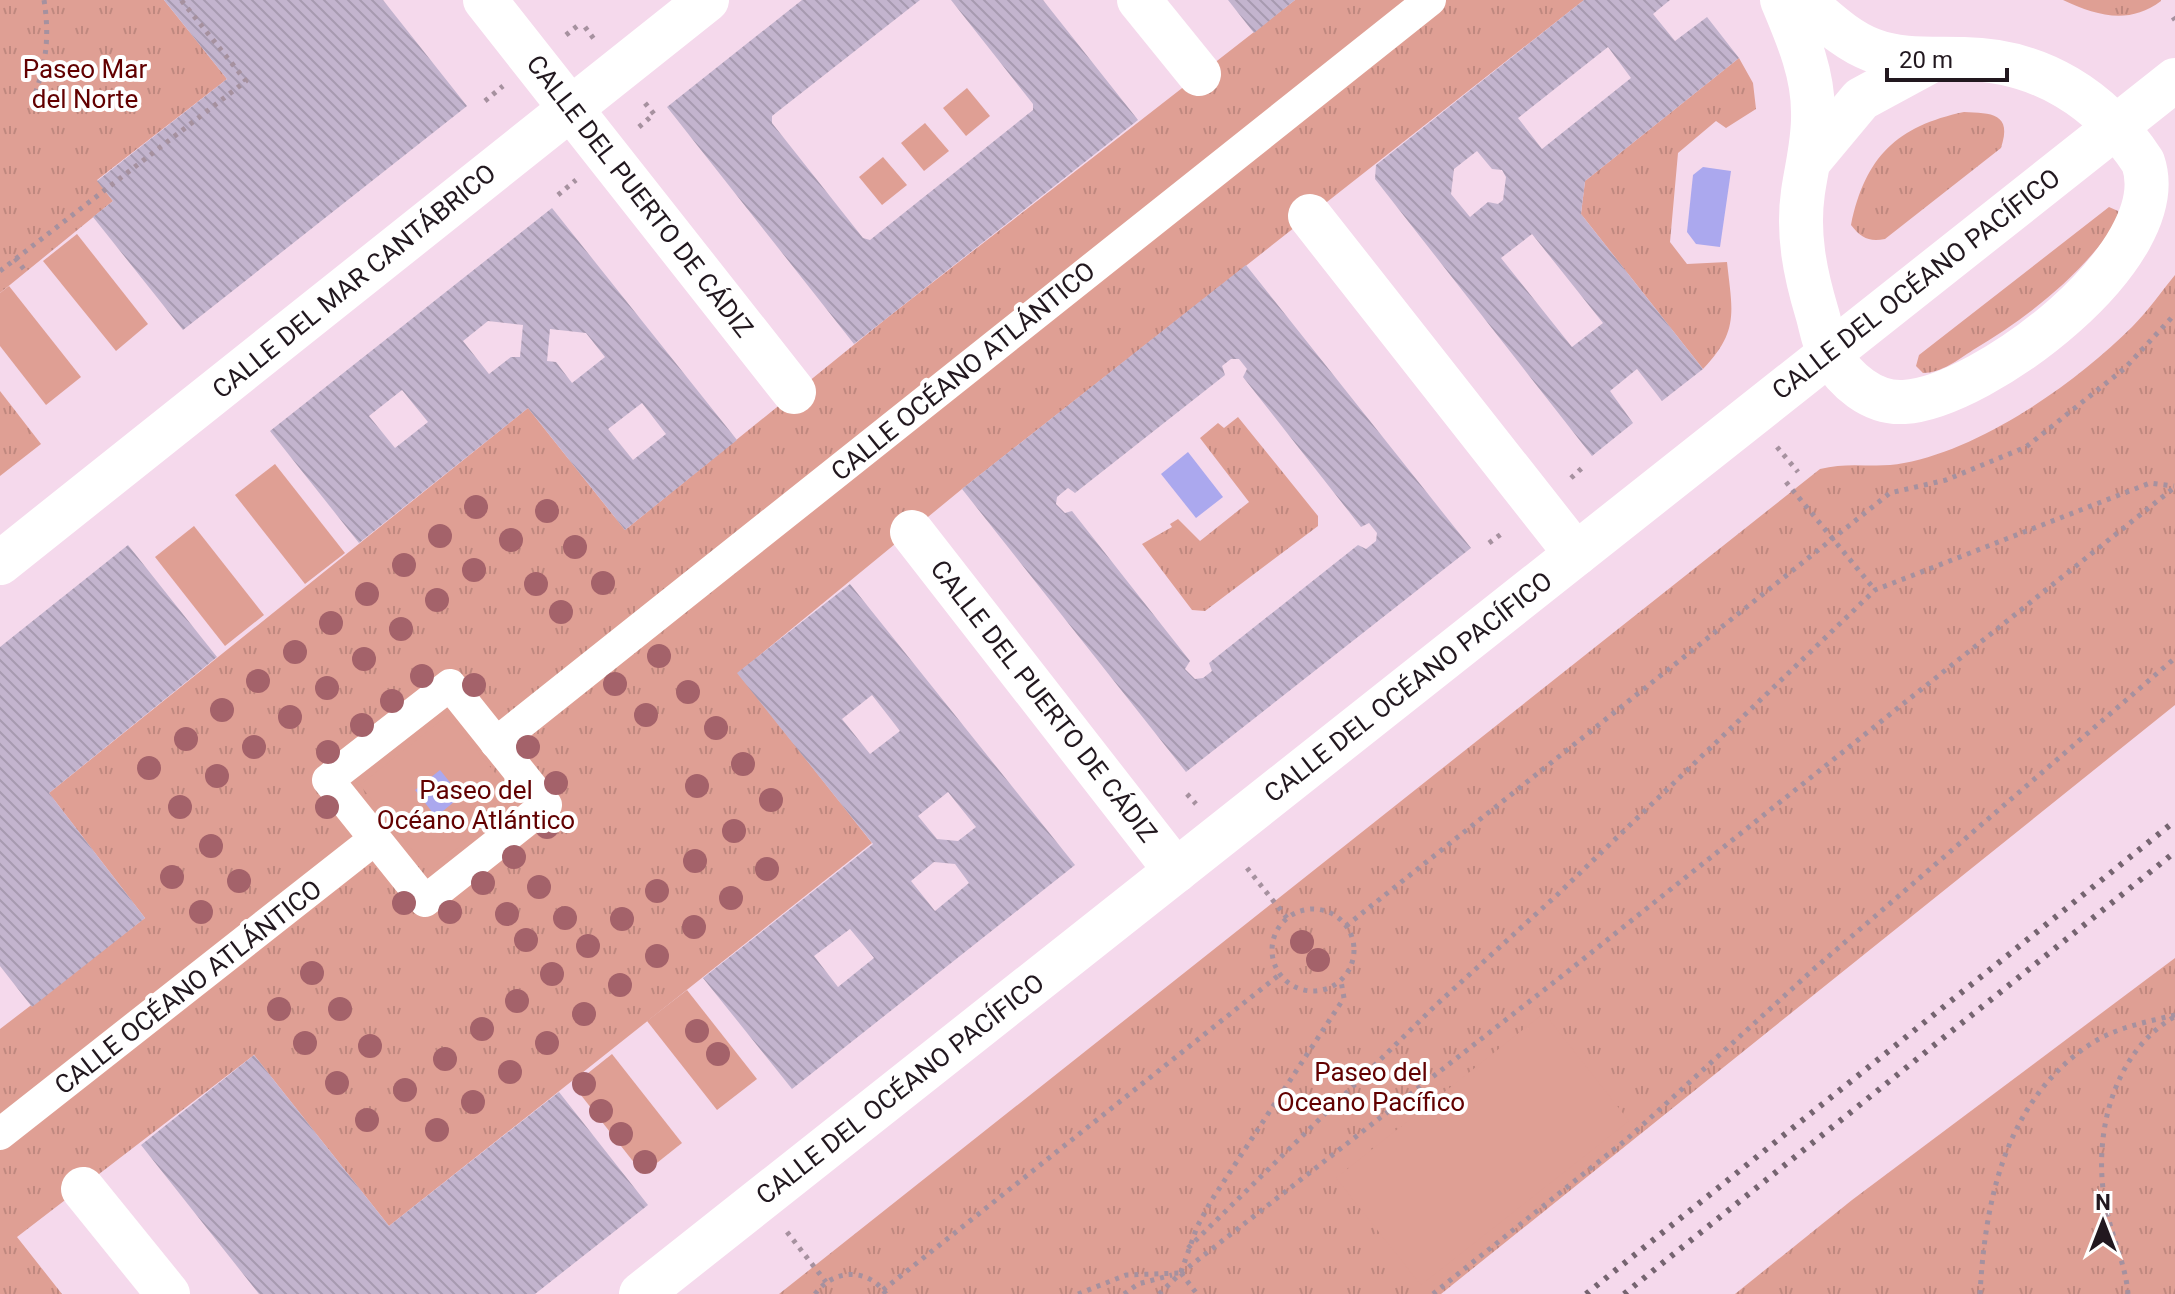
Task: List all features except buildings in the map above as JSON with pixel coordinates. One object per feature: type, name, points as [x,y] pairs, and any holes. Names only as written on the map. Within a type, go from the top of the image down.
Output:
[{"type":"street","name":"CALLE DEL PUERTO DE CÁDIZ","points":[[485,0],[794,392]]},
{"type":"street","name":"CALLE DEL MAR CANTÁBRICO","points":[[0,563],[707,0]]},
{"type":"street","points":[[1139,0],[1199,74]]},
{"type":"street","name":"CALLE OCÉANO ATLÁNTICO","points":[[496,743],[1430,0]]},
{"type":"street","points":[[1782,0],[1799,39],[1812,85],[1811,159],[1801,211],[1802,250],[1829,353],[1858,388],[1880,399],[1903,402],[1935,396],[1990,373],[2057,331],[2123,267],[2139,244],[2150,220],[2155,196],[2151,179],[2115,126],[2067,85],[2046,74],[1993,61],[1933,60],[1875,51],[1862,45],[1802,0]]},
{"type":"street","points":[[1811,159],[1861,99],[1933,60]]},
{"type":"street","name":"CALLE DEL OCÉANO PACÍFICO","points":[[641,1294],[2175,80]]},
{"type":"street","points":[[1310,216],[1576,554]]},
{"type":"street","name":"CALLE DEL PUERTO DE CÁDIZ","points":[[912,532],[1176,871]]},
{"type":"street","points":[[450,685],[546,805],[425,901],[375,839],[328,780],[450,685]]},
{"type":"street","name":"CALLE OCÉANO ATLÁNTICO","points":[[0,1134],[375,839]]},
{"type":"street","points":[[83,1189],[168,1294]]},
{"type":"path","points":[[32,102],[43,72],[49,35],[44,0]]},
{"type":"path","points":[[0,271],[246,81],[181,0]]},
{"type":"path","points":[[15,258],[27,273]]},
{"type":"path","points":[[1346,926],[1890,493],[1946,480],[2026,447],[2125,368],[2175,314]]},
{"type":"path","points":[[1786,482],[1875,590]]},
{"type":"path","points":[[1188,1248],[1436,1005],[1557,895],[1875,590],[2150,483],[2175,487]]},
{"type":"path","points":[[1159,1294],[1181,1273],[1562,976],[2175,487]]},
{"type":"path","points":[[1433,1294],[1626,1140],[1815,968],[2175,658]]},
{"type":"path","points":[[1311,908],[1337,916],[1346,926],[1352,936],[1353,960],[1341,981],[1316,991],[1302,990],[1279,975],[1271,951],[1278,927],[1287,918],[1311,908]]},
{"type":"path","points":[[815,1294],[826,1282],[850,1274],[874,1281],[885,1292],[1279,975]]},
{"type":"path","points":[[1181,1273],[1188,1248],[1211,1201],[1344,998],[1341,981]]},
{"type":"path","points":[[1980,1294],[1985,1222],[1996,1173],[2036,1097],[2060,1069],[2089,1045],[2131,1026],[2175,1016]]},
{"type":"path","points":[[2128,1294],[2104,1193],[2104,1133],[2116,1089],[2136,1049],[2147,1035],[2175,1016]]},
{"type":"path","points":[[762,1198],[826,1282]]},
{"type":"path","points":[[1078,1294],[1126,1275],[1181,1273]]},
{"type":"path","points":[[1124,1294],[1138,1284],[1181,1273]]},
{"type":"path","points":[[1181,1273],[1197,1294]]},
{"type":"green space","name":"Paseo Mar del Norte","points":[[0,0],[164,0],[227,79],[97,180],[113,201],[0,293]]},
{"type":"green space","name":"Paseo del Océano Atlántico","points":[[1295,0],[1584,0],[962,489],[738,673],[872,843],[389,1226],[254,1055],[17,1237],[62,1294],[0,1294],[0,1029],[145,918],[49,793],[528,408],[625,530],[887,318]]},
{"type":"green space","points":[[2063,0],[2161,1],[2137,13],[2113,16]]},
{"type":"green space","points":[[1739,58],[1753,83],[1756,109],[1726,128],[1716,121],[1678,153],[1670,242],[1687,264],[1727,262],[1731,319],[1723,343],[1703,369],[1581,214],[1585,181]]},
{"type":"green space","points":[[967,88],[990,116],[966,136],[943,108]]},
{"type":"green space","points":[[1964,112],[1983,113],[2002,121],[2004,136],[2001,148],[1885,239],[1874,240],[1858,233],[1851,225],[1857,201],[1875,163],[1888,148],[1920,126]]},
{"type":"green space","points":[[925,123],[949,151],[924,171],[901,143]]},
{"type":"green space","points":[[883,157],[907,185],[882,205],[859,177]]},
{"type":"green space","points":[[2109,207],[2118,211],[2120,218],[2105,239],[2072,276],[2035,308],[1949,365],[1923,373],[1916,366],[1919,355]]},
{"type":"green space","points":[[77,234],[148,324],[116,351],[43,261]]},
{"type":"green space","name":"Paseo del Oceano Pacífico","points":[[2175,275],[2175,705],[1441,1294],[779,1294],[1820,469],[1904,463],[1934,455],[1996,428],[2084,370],[2138,321]]},
{"type":"green space","points":[[9,286],[81,377],[46,405],[0,346],[0,293]]},
{"type":"green space","points":[[0,391],[41,444],[0,476]]},
{"type":"green space","points":[[1238,417],[1318,516],[1318,526],[1205,611],[1192,610],[1142,544],[1172,527],[1170,524],[1178,519],[1200,541],[1249,502],[1200,438],[1218,423],[1224,428]]},
{"type":"green space","points":[[275,464],[345,553],[305,584],[235,495]]},
{"type":"green space","points":[[194,526],[264,615],[225,646],[155,557]]},
{"type":"green space","points":[[448,715],[517,800],[429,871],[360,785]]},
{"type":"green space","points":[[2175,958],[2175,1294],[1735,1294],[1852,1200]]},
{"type":"green space","points":[[687,990],[757,1079],[717,1110],[647,1021]]},
{"type":"green space","points":[[1544,1013],[1629,1121],[1421,1285],[1336,1178]]},
{"type":"green space","points":[[612,1054],[682,1143],[643,1174],[573,1085]]},
{"type":"shaded area","points":[[1703,167],[1731,171],[1720,247],[1696,244],[1687,232],[1693,175]]},
{"type":"shaded area","points":[[1188,452],[1223,497],[1196,518],[1161,474]]},
{"type":"shaded area","points":[[440,770],[461,796],[436,817],[415,790]]},
{"type":"railway","points":[[1586,1294],[2175,821]]},
{"type":"railway","points":[[1624,1294],[2175,852]]}]
